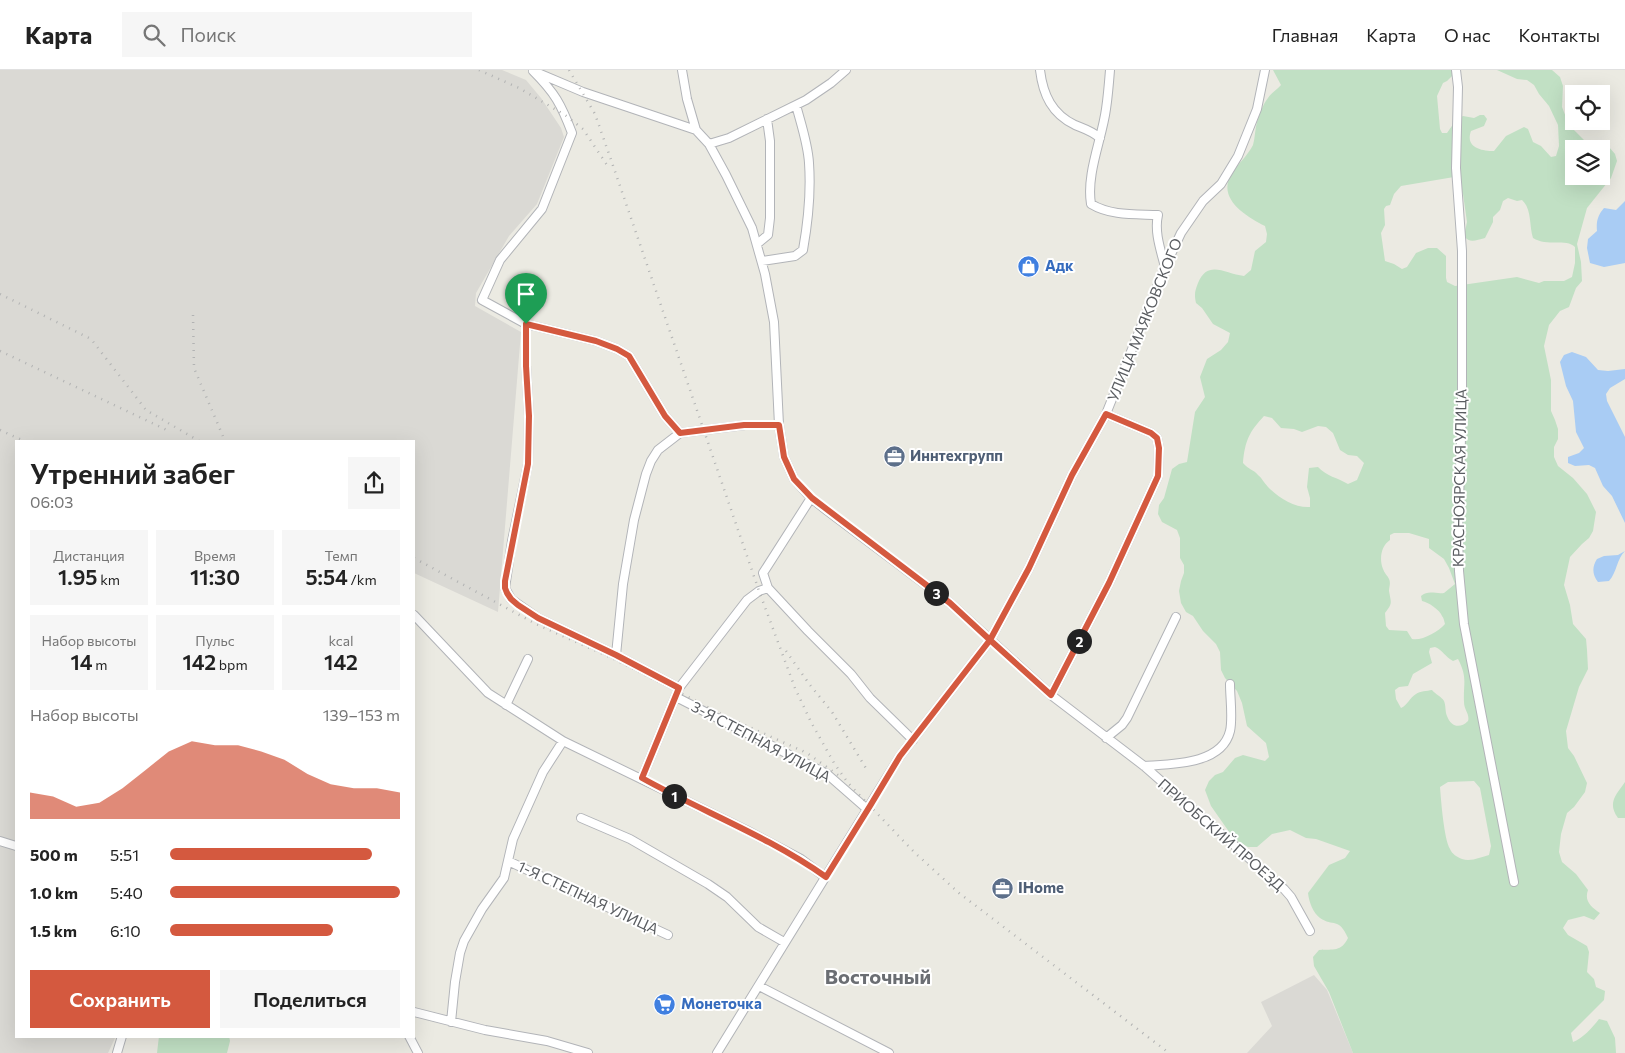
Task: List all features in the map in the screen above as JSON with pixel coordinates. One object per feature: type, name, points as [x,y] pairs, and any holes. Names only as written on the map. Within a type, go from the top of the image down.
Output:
[{"type":"street","points":[[532,70],[583,92],[696,130]]},
{"type":"street","points":[[532,70],[550,88],[562,106],[572,133],[542,209],[500,260],[482,300],[526,324],[596,341],[629,356],[665,416],[680,433]]},
{"type":"street","points":[[682,70],[687,99],[696,130]]},
{"type":"street","points":[[709,144],[729,138],[806,100],[846,70]]},
{"type":"street","points":[[1040,70],[1047,100],[1056,112],[1066,120],[1092,131],[1100,138]]},
{"type":"street","points":[[1110,70],[1106,109],[1093,167],[1089,196],[1091,204],[1110,212],[1158,215],[1156,222],[1157,233],[1165,268]]},
{"type":"street","name":"УЛИЦА МАЯКОВСКОГО","points":[[717,1053],[900,756],[990,640],[1029,568],[1072,475],[1106,414],[1181,232],[1203,201],[1220,184],[1238,156],[1257,109],[1265,70]]},
{"type":"street","name":"КРАСНОЯРСКАЯ УЛИЦА","points":[[1456,70],[1458,87],[1456,168],[1462,251],[1459,571],[1464,624],[1514,882]]},
{"type":"street","points":[[762,261],[795,256],[803,250],[808,207],[809,162],[796,105]]},
{"type":"street","points":[[757,244],[768,234],[770,218],[770,141],[767,119]]},
{"type":"street","name":"ПРИОБСКИЙ ПРОЕЗД","points":[[696,130],[709,144],[726,175],[752,228],[762,261],[774,322],[779,425],[784,457],[794,479],[812,498],[950,603],[1051,695],[1144,766],[1284,889],[1291,897],[1310,931]]},
{"type":"street","name":"3-Я СТЕПНАЯ УЛИЦА","points":[[526,324],[529,416],[528,464],[512,541],[505,588],[511,599],[538,618],[616,655],[679,688]]},
{"type":"street","points":[[1051,695],[1109,583],[1158,476],[1159,448],[1157,438],[1151,433],[1106,414]]},
{"type":"street","points":[[616,655],[623,584],[634,520],[646,474],[658,450],[680,433],[744,425],[779,425]]},
{"type":"street","points":[[812,498],[763,573],[768,588],[851,674],[870,698],[913,740]]},
{"type":"street","points":[[642,778],[679,688],[747,600],[759,591],[768,588]]},
{"type":"street","points":[[415,616],[488,693],[506,705],[563,741],[746,830],[801,859],[826,877]]},
{"type":"street","points":[[1106,738],[1122,726],[1127,718],[1176,616]]},
{"type":"street","points":[[506,705],[528,659]]},
{"type":"street","name":"ПРИОБСКИЙ ПРОЕЗД","points":[[1144,766],[1178,764],[1197,760],[1220,748],[1226,741],[1230,729],[1230,684]]},
{"type":"street","name":"3-Я СТЕПНАЯ УЛИЦА","points":[[676,696],[827,774],[868,809]]},
{"type":"street","points":[[451,1022],[455,982],[464,941],[504,878],[514,839],[543,772],[563,741]]},
{"type":"street","points":[[581,818],[630,839],[708,884],[741,909],[758,927],[784,942]]},
{"type":"street","points":[[0,840],[15,846]]},
{"type":"street","name":"1-Я СТЕПНАЯ УЛИЦА","points":[[508,861],[668,935]]},
{"type":"street","points":[[759,986],[889,1053]]},
{"type":"street","points":[[415,1012],[451,1022],[547,1041],[588,1053]]},
{"type":"street","points":[[117,1053],[121,1038]]},
{"type":"street","points":[[410,1038],[418,1053]]},
{"type":"shaded area","points":[[0,70],[502,70],[526,80],[541,98],[561,128],[564,137],[537,204],[509,236],[476,293],[475,306],[521,332],[498,612],[415,573],[415,440],[15,440],[15,1038],[115,1038],[108,1053],[0,1053]]},
{"type":"shaded area","points":[[1314,975],[1327,990],[1353,1053],[1247,1053],[1272,1026],[1261,1002]]},
{"type":"green space","points":[[1273,70],[1458,70],[1443,83],[1437,96],[1442,133],[1447,133],[1456,120],[1463,116],[1474,118],[1484,115],[1487,119],[1484,126],[1471,131],[1470,141],[1475,147],[1494,151],[1506,136],[1524,127],[1528,129],[1533,142],[1541,146],[1551,157],[1556,156],[1559,146],[1558,125],[1549,106],[1534,85],[1527,80],[1517,79],[1497,70],[1552,70],[1560,77],[1563,86],[1562,107],[1565,115],[1565,130],[1574,130],[1584,140],[1565,140],[1565,185],[1605,185],[1587,208],[1577,244],[1581,262],[1582,281],[1576,288],[1569,307],[1560,311],[1549,325],[1544,346],[1551,380],[1551,411],[1558,429],[1554,457],[1558,466],[1573,478],[1587,494],[1596,512],[1593,531],[1589,538],[1570,557],[1564,585],[1573,624],[1586,639],[1588,669],[1579,687],[1566,731],[1568,748],[1587,783],[1585,792],[1567,813],[1561,834],[1559,852],[1562,862],[1576,874],[1588,890],[1587,897],[1589,903],[1600,913],[1594,920],[1584,916],[1568,920],[1563,928],[1568,935],[1587,946],[1589,952],[1587,972],[1594,979],[1596,987],[1605,991],[1604,1000],[1571,1033],[1573,1042],[1584,1036],[1599,1019],[1607,1021],[1615,1038],[1616,1053],[1353,1053],[1329,992],[1314,966],[1313,957],[1319,950],[1340,948],[1348,938],[1342,927],[1325,921],[1315,913],[1308,893],[1329,865],[1345,858],[1350,851],[1316,839],[1306,838],[1290,830],[1272,834],[1257,847],[1248,847],[1232,836],[1211,806],[1205,790],[1209,781],[1215,775],[1223,772],[1235,758],[1243,755],[1265,761],[1269,757],[1266,743],[1247,726],[1242,703],[1237,691],[1225,678],[1221,670],[1220,652],[1216,644],[1203,631],[1193,616],[1186,612],[1181,603],[1179,591],[1184,573],[1184,565],[1180,558],[1180,538],[1177,530],[1162,522],[1158,514],[1159,505],[1164,498],[1172,469],[1179,464],[1187,462],[1195,412],[1205,397],[1200,377],[1207,359],[1221,350],[1228,342],[1230,333],[1213,324],[1202,308],[1196,303],[1195,293],[1198,283],[1202,276],[1212,270],[1244,276],[1251,270],[1255,251],[1266,242],[1265,226],[1249,217],[1235,205],[1230,198],[1228,182],[1232,173],[1253,145],[1260,113],[1264,103],[1281,85]],"holes":[[[1454,177],[1463,194],[1467,222],[1464,236],[1471,241],[1485,238],[1493,222],[1493,217],[1500,210],[1503,201],[1508,198],[1517,201],[1522,200],[1529,213],[1533,238],[1544,242],[1567,243],[1575,247],[1575,263],[1572,277],[1564,281],[1544,281],[1539,283],[1517,277],[1455,286],[1447,282],[1446,256],[1437,248],[1428,248],[1416,253],[1407,267],[1402,269],[1385,261],[1381,233],[1385,225],[1384,209],[1390,205],[1394,194],[1401,186]],[[1264,416],[1272,418],[1281,428],[1302,432],[1318,426],[1326,427],[1333,433],[1340,450],[1348,455],[1357,456],[1364,463],[1357,480],[1348,484],[1328,475],[1318,467],[1309,468],[1307,487],[1310,507],[1299,506],[1282,498],[1243,463],[1249,437]],[[1394,533],[1409,533],[1429,539],[1429,548],[1444,559],[1455,584],[1444,593],[1429,593],[1421,596],[1422,601],[1439,611],[1445,624],[1434,633],[1425,637],[1412,639],[1407,631],[1389,630],[1386,626],[1385,613],[1391,603],[1390,582],[1382,565],[1381,557],[1383,549],[1390,540],[1390,535]],[[1435,647],[1453,661],[1458,659],[1464,676],[1464,705],[1468,714],[1468,721],[1465,724],[1456,726],[1451,723],[1446,714],[1444,701],[1432,690],[1418,693],[1401,708],[1396,699],[1395,690],[1399,687],[1408,686],[1413,674],[1432,663],[1429,652],[1430,648]],[[1474,781],[1480,788],[1491,846],[1489,855],[1465,860],[1452,852],[1444,828],[1440,787],[1448,782]]]},
{"type":"green space","points":[[1610,148],[1615,154],[1617,161],[1610,179]]},
{"type":"green space","points":[[1625,782],[1625,818],[1618,818],[1613,808],[1613,803]]},
{"type":"green space","points":[[159,1038],[229,1038],[230,1041],[227,1053],[157,1053]]},
{"type":"water","points":[[1625,201],[1625,263],[1604,267],[1590,263],[1587,248],[1588,239],[1597,231],[1597,221],[1600,213],[1604,208],[1616,210]]},
{"type":"water","points":[[1572,352],[1586,357],[1598,370],[1625,369],[1625,379],[1610,388],[1606,394],[1607,401],[1625,437],[1625,523],[1612,496],[1603,486],[1595,468],[1589,465],[1575,466],[1568,463],[1568,457],[1579,453],[1584,448],[1576,432],[1573,401],[1566,386],[1560,362],[1564,355]]},
{"type":"water","points":[[1625,551],[1620,557],[1614,574],[1609,581],[1598,582],[1593,570],[1597,559],[1604,556],[1618,555]]},
{"type":"railway","points":[[479,70],[519,88],[565,115],[583,129],[609,168]]},
{"type":"railway","points":[[569,70],[595,114],[759,591],[795,688],[834,763],[848,783],[914,852],[959,893],[1169,1053]]},
{"type":"railway","points":[[0,294],[91,339],[146,410],[197,440]]},
{"type":"railway","points":[[193,315],[194,368],[225,440]]},
{"type":"railway","points":[[0,351],[169,431]]},
{"type":"railway","points":[[0,430],[22,440]]},
{"type":"railway","points":[[415,559],[536,624],[614,659],[727,717],[807,753],[838,775]]},
{"type":"railway","points":[[786,651],[832,712],[867,770]]},
{"type":"place","name":"Адк","points":[[1029,266]]},
{"type":"place","name":"Иннтехгрупп","points":[[894,456]]},
{"type":"place","name":"IHome","points":[[1002,888]]},
{"type":"place","name":"Монеточка","points":[[665,1004]]},
{"type":"district","name":"Восточный","points":[[878,977]]},
{"type":"route","points":[[526,324],[529,416],[528,464],[505,581],[507,593],[518,605],[538,618],[616,655],[679,688],[642,778],[669,794],[746,830],[801,859],[826,877],[900,756],[990,640],[1051,695],[1109,583],[1158,476],[1160,462],[1157,438],[1151,433],[1106,414],[1072,475],[1029,568],[990,640],[950,603],[812,498],[794,479],[784,457],[779,425],[744,425],[680,433],[665,416],[629,356],[596,341],[526,324]]}]
